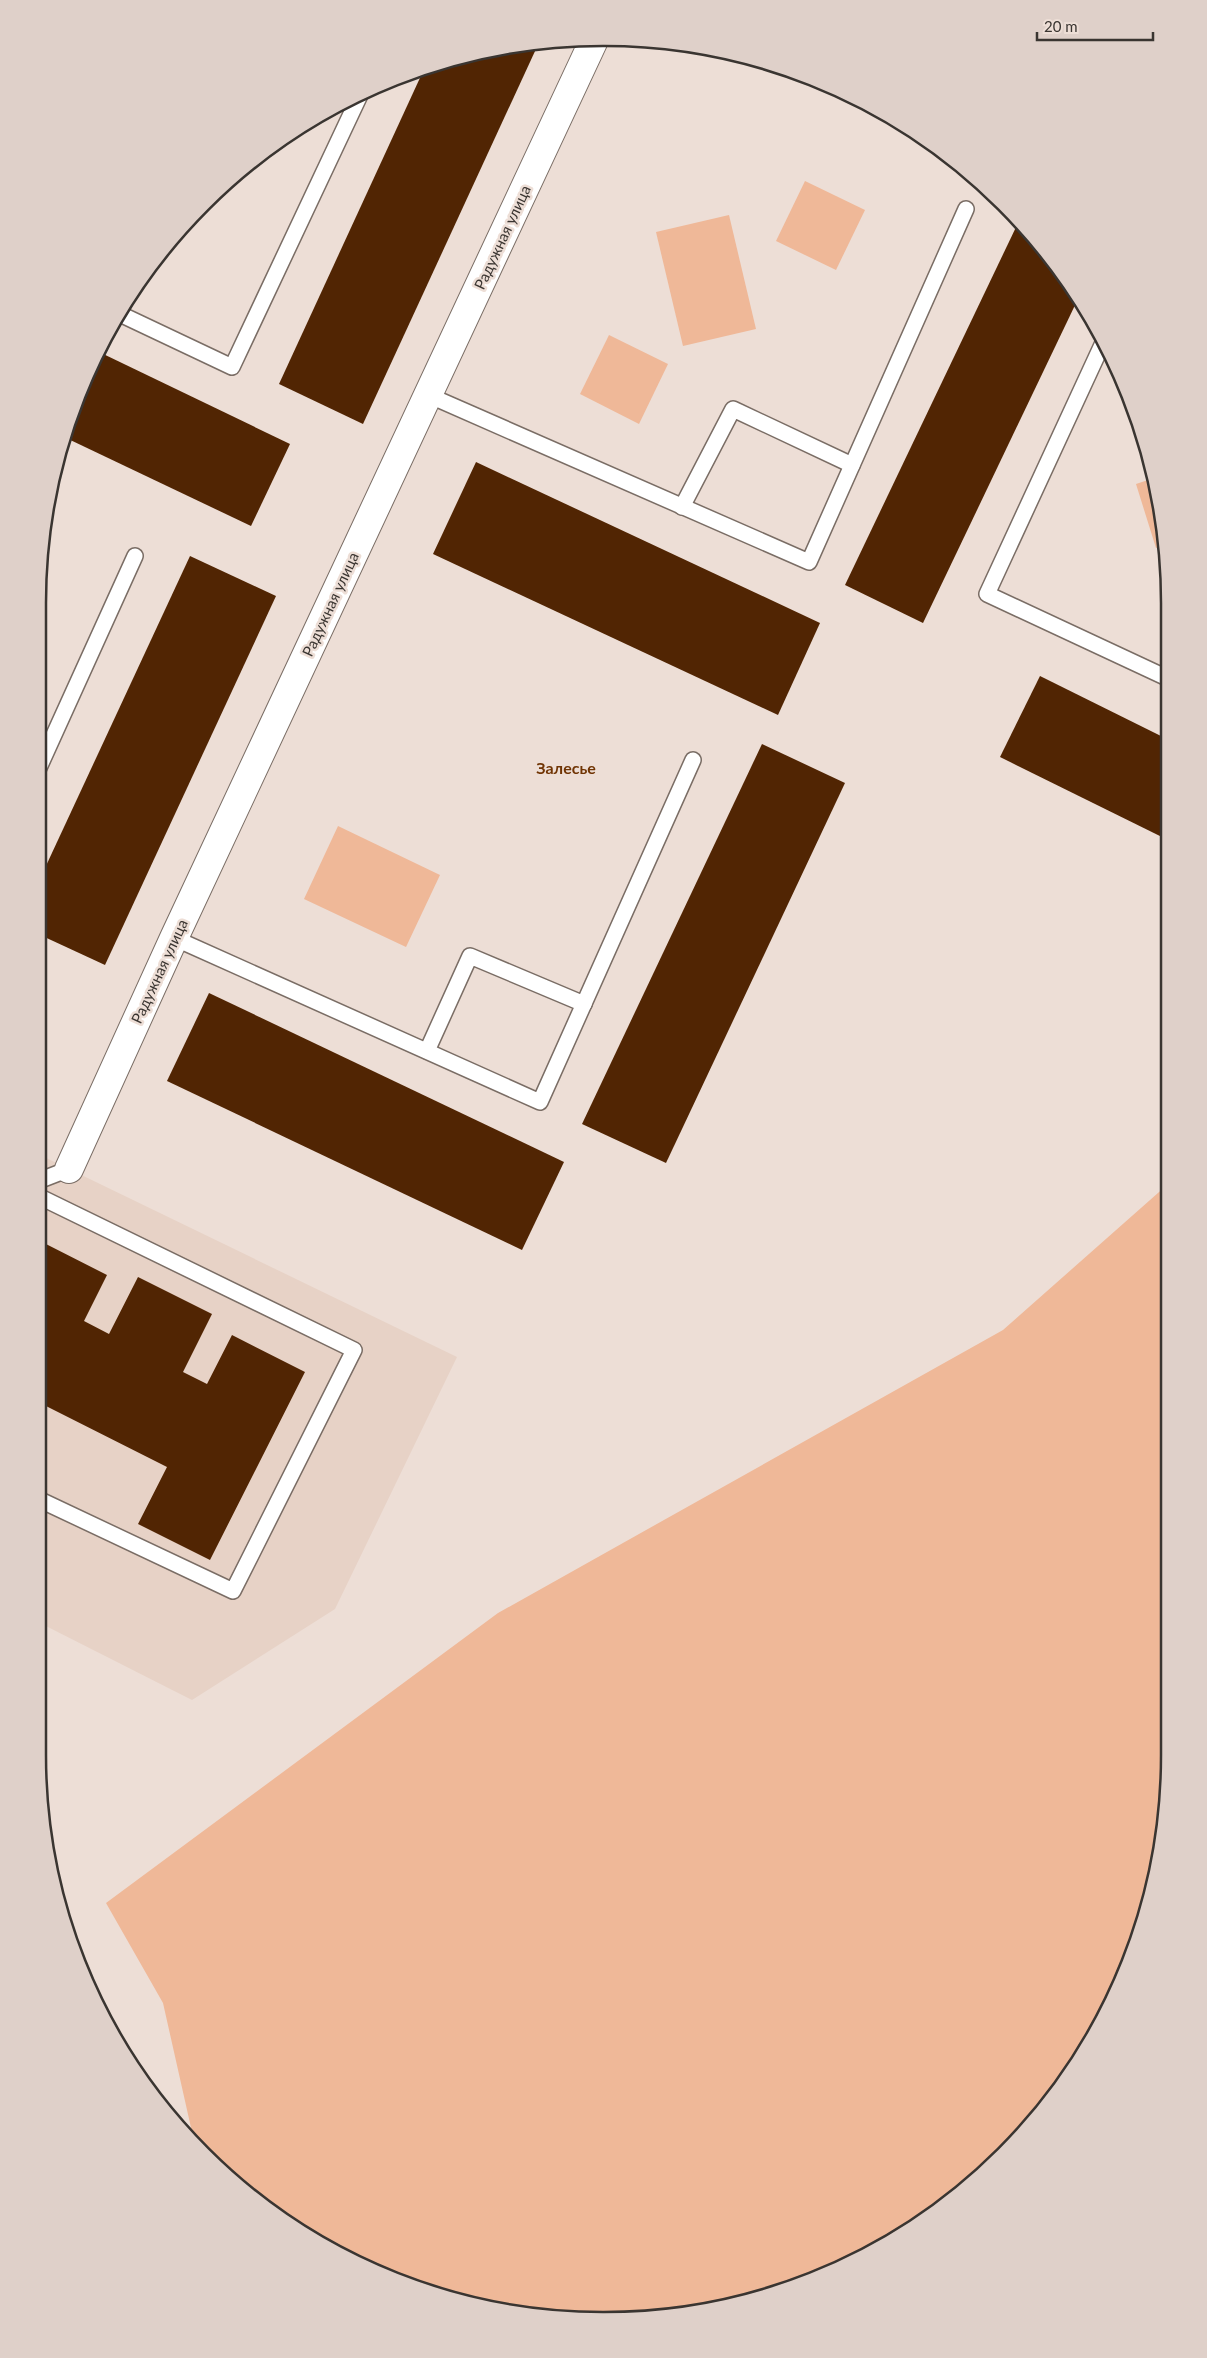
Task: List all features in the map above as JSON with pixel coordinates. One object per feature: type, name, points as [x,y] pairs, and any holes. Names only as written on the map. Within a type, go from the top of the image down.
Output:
[{"type":"street","name":"Радужная улица","points":[[68,1170],[174,938],[591,46]]},
{"type":"lane","points":[[126,317],[232,367],[355,105]]},
{"type":"lane","points":[[428,395],[809,562],[966,209]]},
{"type":"lane","points":[[1100,350],[987,594],[1161,675]]},
{"type":"lane","points":[[682,507],[733,409],[852,465]]},
{"type":"lane","points":[[46,752],[135,556]]},
{"type":"lane","points":[[174,938],[540,1102],[693,760]]},
{"type":"lane","points":[[427,1051],[470,956],[584,1004]]},
{"type":"lane","points":[[46,1178],[68,1170]]},
{"type":"lane","points":[[46,1200],[354,1350],[233,1592],[46,1504]]},
{"type":"shaded area","points":[[805,181],[865,210],[836,270],[776,241]]},
{"type":"shaded area","points":[[729,215],[756,329],[683,346],[656,232]]},
{"type":"shaded area","points":[[609,335],[668,364],[639,424],[580,394]]},
{"type":"shaded area","points":[[1147,480],[1156,531],[1158,547],[1156,548],[1136,484]]},
{"type":"shaded area","points":[[338,826],[440,875],[406,947],[304,899]]},
{"type":"shaded area","points":[[46,1158],[457,1357],[335,1609],[192,1700],[46,1626]]},
{"type":"shaded area","points":[[1161,1190],[1161,1755],[1160,1791],[1150,1863],[1142,1899],[1131,1934],[1103,2001],[1086,2033],[1046,2094],[998,2149],[943,2197],[913,2218],[850,2254],[817,2269],[748,2293],[712,2301],[640,2311],[604,2312],[567,2311],[495,2301],[459,2293],[390,2269],[325,2237],[294,2218],[264,2197],[209,2149],[191,2129],[163,2003],[106,1903],[498,1613],[1003,1330]]},
{"type":"building","points":[[535,51],[363,424],[279,384],[420,77],[459,65]]},
{"type":"building","points":[[1015,229],[1046,264],[1074,306],[923,623],[845,585]]},
{"type":"building","points":[[105,355],[290,444],[251,526],[71,440],[89,390]]},
{"type":"building","points":[[476,462],[820,623],[778,715],[433,554]]},
{"type":"building","points":[[190,556],[276,596],[105,965],[46,938],[46,866]]},
{"type":"building","points":[[1040,676],[1161,736],[1161,837],[1000,757]]},
{"type":"building","points":[[762,744],[845,783],[666,1163],[582,1124]]},
{"type":"building","points":[[209,993],[564,1162],[522,1250],[167,1081]]},
{"type":"building","points":[[46,1244],[107,1275],[84,1321],[109,1334],[138,1277],[212,1314],[183,1372],[207,1384],[232,1335],[305,1372],[210,1560],[138,1524],[167,1467],[46,1406]]},
{"type":"district","name":"Залесье","points":[[566,767]]}]
